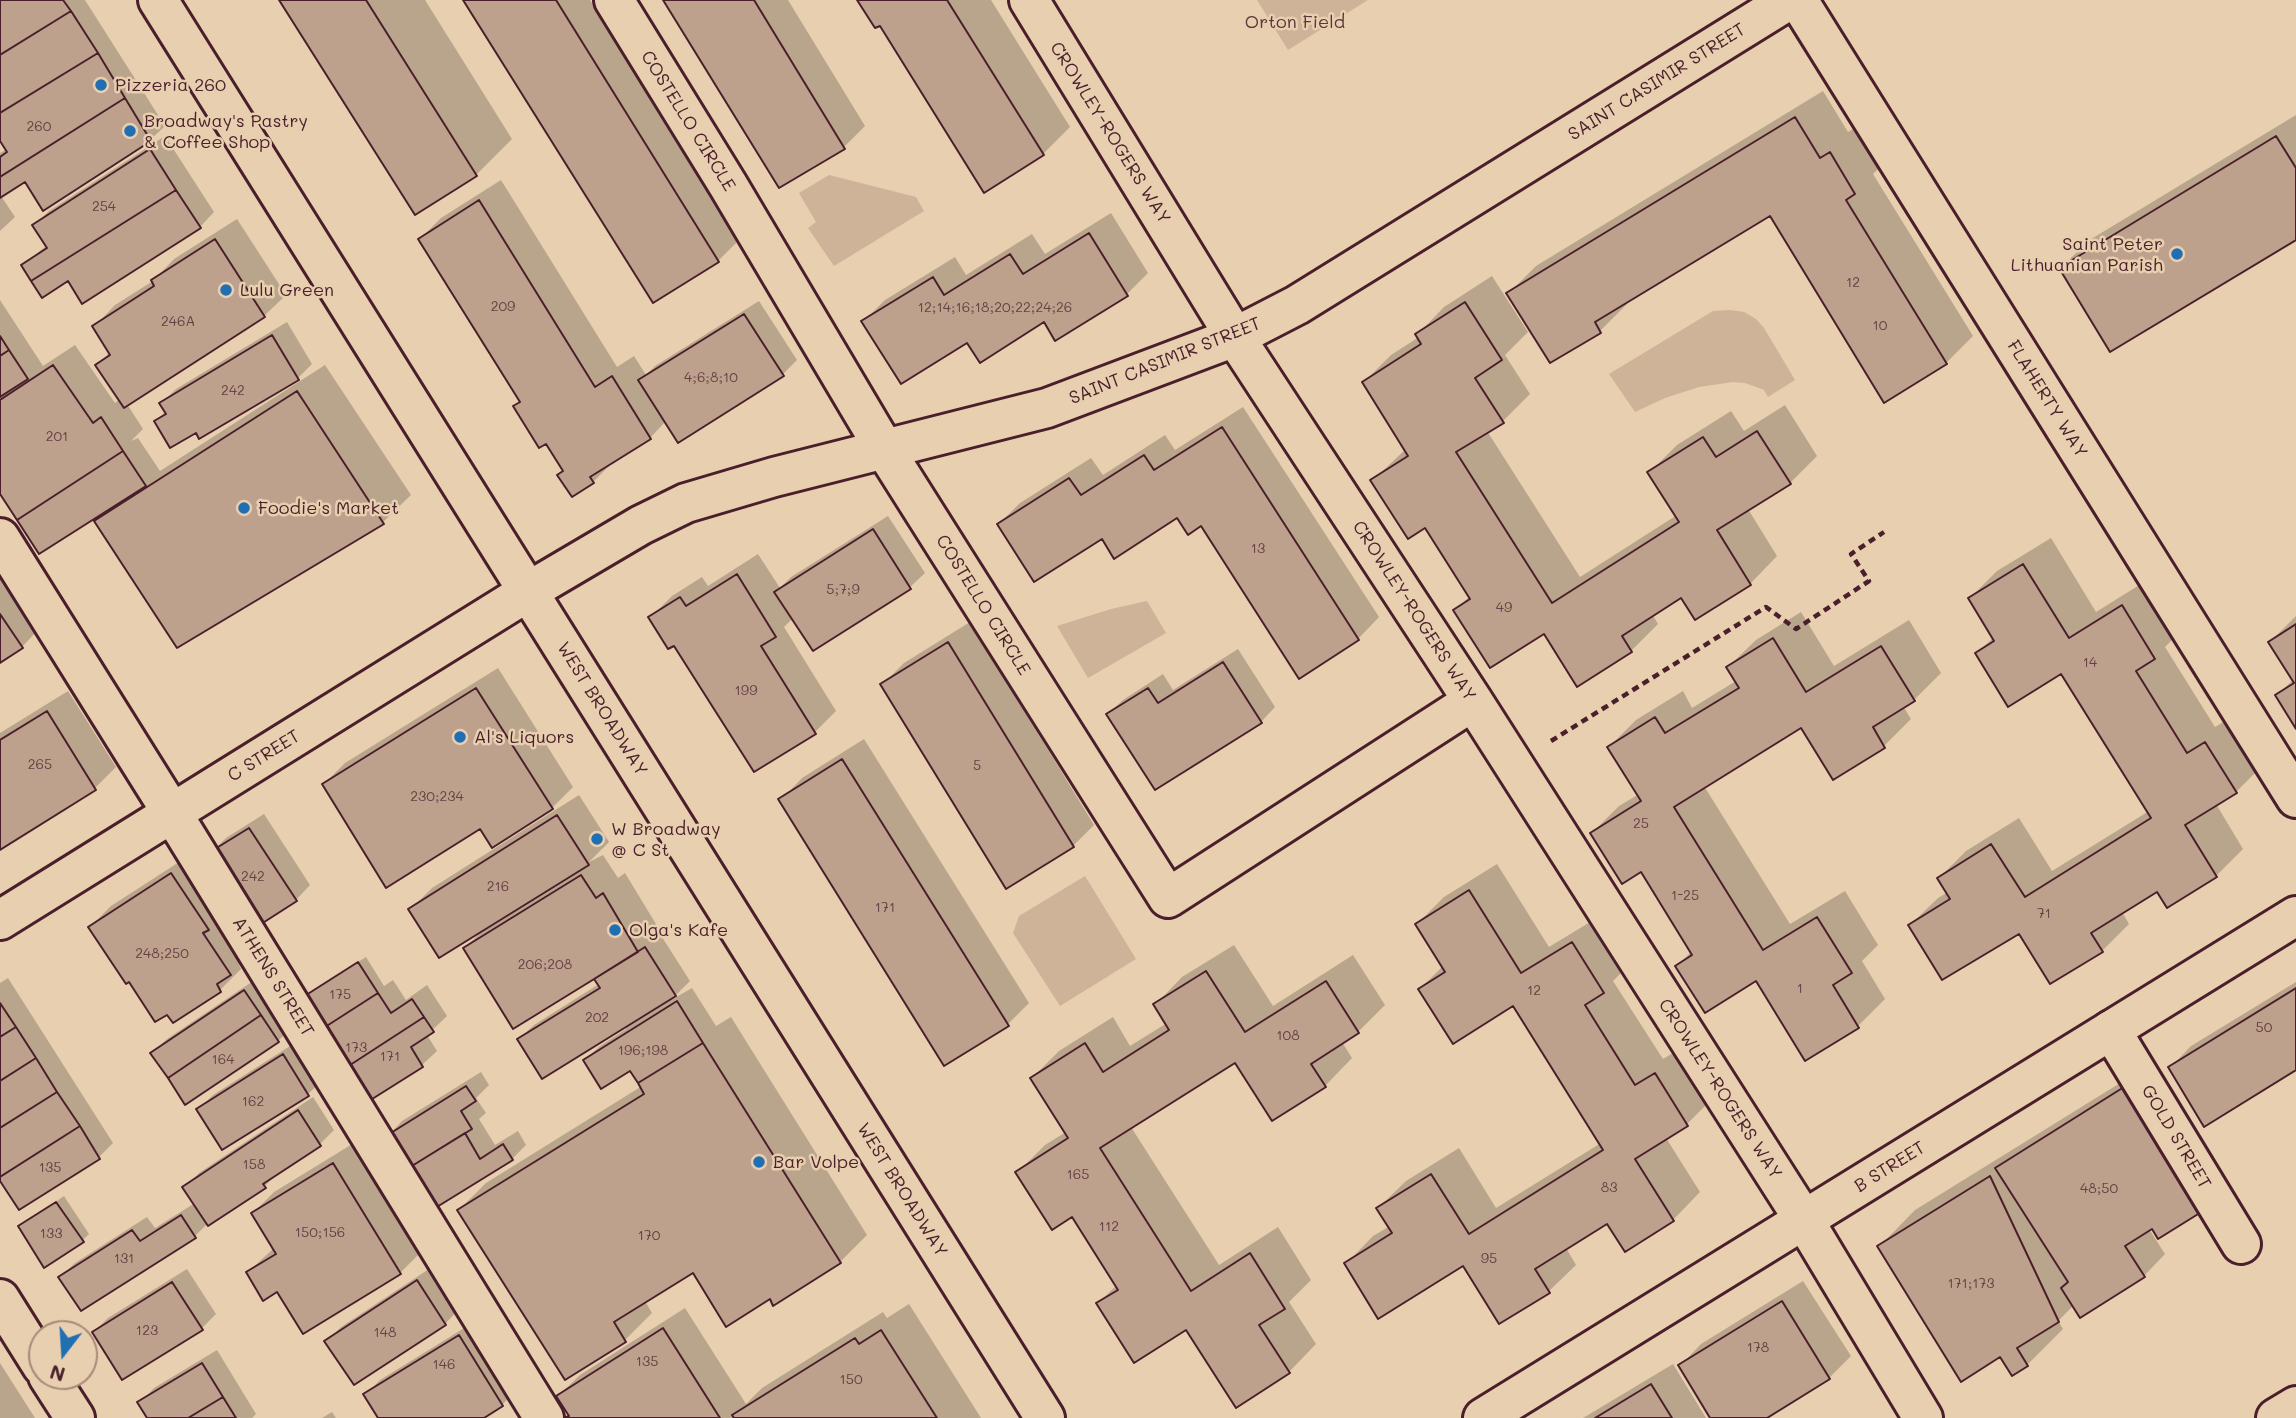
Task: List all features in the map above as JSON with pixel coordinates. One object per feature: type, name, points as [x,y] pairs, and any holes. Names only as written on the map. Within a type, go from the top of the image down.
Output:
[{"type":"street","name":"WEST BROADWAY","points":[[158,0],[1045,1418]]},
{"type":"street","name":"COSTELLO CIRCLE","points":[[614,0],[885,450],[1168,898],[1473,701]]},
{"type":"street","name":"CROWLEY-ROGERS WAY","points":[[1028,0],[1235,337],[1473,701],[1804,1220],[1923,1418]]},
{"type":"street","name":"SAINT CASIMIR STREET","points":[[529,591],[641,525],[686,503],[774,477],[1046,408],[1235,337],[1297,305],[1789,0]]},
{"type":"street","name":"FLAHERTY WAY","points":[[1798,0],[2296,798]]},
{"type":"street","name":"ATHENS STREET","points":[[0,538],[544,1418]]},
{"type":"street","name":"C STREET","points":[[0,920],[529,591]]},
{"type":"street","name":"B STREET","points":[[1497,1415],[1804,1220],[2296,916]]},
{"type":"street","name":"GOLD STREET","points":[[2111,1030],[2241,1244]]},
{"type":"street","points":[[0,1300],[28,1344]]},
{"type":"street","points":[[57,1390],[75,1418]]},
{"type":"street","points":[[2276,1418],[2296,1406]]},
{"type":"path","points":[[1512,765],[1766,607],[1796,629],[1869,581],[1851,554],[1884,532]]},
{"type":"green space","name":"Orton Field","points":[[1257,0],[1368,0],[1288,50]]},
{"type":"green space","points":[[829,175],[916,197],[924,211],[834,266],[808,228],[816,222],[799,193]]},
{"type":"green space","points":[[1713,311],[1744,312],[1756,319],[1795,380],[1768,397],[1764,390],[1745,383],[1699,387],[1665,398],[1635,412],[1609,374]]},
{"type":"green space","points":[[1147,601],[1166,633],[1088,678],[1057,626]]},
{"type":"green space","points":[[1085,876],[1136,959],[1060,1006],[1013,933],[1019,916]]},
{"type":"building","points":[[0,0],[63,0],[71,11],[0,55]]},
{"type":"building","points":[[279,0],[366,0],[477,176],[415,215]]},
{"type":"building","points":[[463,0],[556,0],[719,262],[653,303]]},
{"type":"building","points":[[663,0],[754,0],[845,149],[779,188]]},
{"type":"building","points":[[857,0],[947,0],[1044,155],[984,193],[880,26],[875,28]]},
{"type":"building","points":[[71,11],[98,53],[0,113],[0,55]]},
{"type":"building","points":[[98,53],[125,98],[0,177],[0,157],[7,152],[0,141],[0,113]]},
{"type":"building","points":[[125,98],[151,141],[43,211],[25,182],[0,198],[0,177]]},
{"type":"building","points":[[1795,117],[1820,158],[1830,152],[1855,194],[1846,200],[1947,364],[1884,403],[1770,216],[1595,322],[1601,333],[1550,363],[1506,293]]},
{"type":"building","name":"Saint Peter Lithuanian Parish","points":[[2276,136],[2296,168],[2296,240],[2110,352],[2059,268]]},
{"type":"building","points":[[150,149],[176,190],[31,281],[21,265],[47,248],[32,225]]},
{"type":"building","points":[[176,190],[201,228],[82,304],[68,281],[42,298],[31,281]]},
{"type":"building","points":[[479,200],[595,387],[612,376],[651,439],[590,477],[594,483],[572,497],[557,475],[563,471],[546,444],[539,448],[513,406],[520,402],[418,239]]},
{"type":"building","points":[[1089,233],[1128,296],[1055,341],[1044,322],[980,363],[967,343],[901,384],[861,321],[933,277],[944,295],[1010,254],[1023,274]]},
{"type":"building","points":[[215,239],[265,317],[124,408],[95,365],[110,355],[92,326],[154,286],[151,280]]},
{"type":"building","points":[[1465,302],[1502,360],[1475,378],[1504,423],[1456,452],[1552,603],[1679,522],[1647,472],[1703,437],[1716,457],[1757,431],[1791,484],[1717,530],[1751,585],[1695,620],[1681,598],[1622,636],[1632,652],[1577,687],[1544,634],[1490,668],[1453,610],[1470,599],[1425,528],[1408,539],[1370,480],[1408,456],[1362,382],[1421,344],[1415,334]]},
{"type":"building","points":[[744,314],[784,376],[678,443],[638,380]]},
{"type":"building","points":[[272,335],[299,380],[199,439],[196,433],[170,448],[154,421],[166,414],[159,403]]},
{"type":"building","points":[[0,336],[9,350],[0,356]]},
{"type":"building","points":[[9,350],[28,379],[0,397],[0,356]]},
{"type":"building","points":[[53,365],[93,423],[101,417],[123,451],[17,520],[0,494],[0,400]]},
{"type":"building","name":"Foodie's Market","points":[[297,391],[384,524],[177,648],[94,521]]},
{"type":"building","points":[[1222,427],[1359,640],[1299,679],[1201,526],[1188,535],[1177,518],[1114,559],[1102,539],[1034,582],[997,524],[1069,478],[1081,495],[1144,455],[1154,470]]},
{"type":"building","points":[[123,451],[146,486],[39,554],[17,520]]},
{"type":"building","points":[[873,529],[911,589],[813,651],[774,592]]},
{"type":"building","points":[[2023,564],[2069,638],[2122,605],[2155,659],[2136,671],[2187,753],[2205,742],[2237,793],[2185,825],[2217,877],[2167,908],[2157,892],[2091,933],[2103,952],[2050,984],[2019,934],[1942,980],[1908,925],[1950,899],[1937,878],[1991,844],[2025,897],[2151,818],[2061,674],[2008,707],[1975,653],[1994,641],[1968,598]]},
{"type":"building","points":[[737,574],[776,637],[761,646],[816,734],[754,772],[674,646],[668,649],[648,617],[680,597],[686,606]]},
{"type":"building","points":[[0,614],[23,648],[0,663]]},
{"type":"building","points":[[2296,624],[2296,729],[2275,695],[2294,683],[2268,642]]},
{"type":"building","points":[[1773,638],[1806,692],[1881,646],[1915,701],[1873,727],[1885,748],[1833,780],[1801,728],[1674,807],[1763,950],[1817,917],[1852,973],[1833,985],[1859,1028],[1805,1061],[1756,981],[1705,1013],[1675,966],[1692,955],[1641,872],[1622,884],[1590,833],[1641,801],[1607,747],[1655,717],[1665,733],[1739,688],[1726,667]]},
{"type":"building","points":[[948,642],[1074,847],[1006,889],[880,684]]},
{"type":"building","points":[[1223,662],[1262,723],[1155,790],[1106,714],[1148,688],[1158,703]]},
{"type":"building","points":[[476,688],[553,809],[492,848],[480,829],[386,888],[322,784]]},
{"type":"building","points":[[47,711],[96,790],[0,850],[0,740]]},
{"type":"building","points":[[842,759],[1009,1026],[944,1066],[778,799]]},
{"type":"building","points":[[557,815],[589,865],[439,958],[408,909]]},
{"type":"building","points":[[249,828],[297,901],[258,926],[210,852]]},
{"type":"building","points":[[171,873],[209,930],[203,933],[231,975],[217,984],[221,992],[173,1023],[167,1015],[155,1022],[88,927]]},
{"type":"building","points":[[581,875],[596,898],[603,893],[638,952],[513,1029],[463,948]]},
{"type":"building","points":[[1469,890],[1521,973],[1572,942],[1604,993],[1585,1005],[1635,1085],[1655,1073],[1688,1126],[1635,1159],[1674,1221],[1625,1252],[1607,1224],[1535,1269],[1550,1293],[1499,1324],[1463,1266],[1378,1319],[1344,1263],[1392,1233],[1376,1208],[1431,1174],[1469,1234],[1603,1150],[1513,1006],[1453,1044],[1418,989],[1445,972],[1415,924]]},
{"type":"building","points":[[645,947],[676,996],[542,1079],[517,1039],[600,988],[594,979]]},
{"type":"building","points":[[358,962],[378,993],[322,1029],[303,997]]},
{"type":"building","points":[[1206,971],[1245,1032],[1326,981],[1359,1033],[1311,1064],[1326,1087],[1272,1121],[1235,1063],[1100,1148],[1191,1291],[1250,1253],[1285,1309],[1259,1325],[1290,1373],[1236,1408],[1186,1330],[1134,1363],[1096,1303],[1118,1290],[1072,1217],[1052,1230],[1015,1172],[1068,1138],[1030,1078],[1085,1043],[1103,1072],[1169,1030],[1153,1004]]},
{"type":"building","points":[[2296,988],[2296,1070],[2204,1127],[2168,1067]]},
{"type":"building","points":[[244,990],[261,1015],[168,1078],[150,1053]]},
{"type":"building","points":[[378,993],[391,1013],[412,999],[424,1017],[347,1067],[322,1029]]},
{"type":"building","points":[[677,1001],[703,1043],[638,1083],[630,1071],[601,1089],[583,1060]]},
{"type":"building","points":[[0,1003],[16,1027],[0,1037]]},
{"type":"building","points":[[261,1015],[279,1042],[185,1105],[168,1078]]},
{"type":"building","points":[[424,1017],[434,1032],[411,1047],[423,1067],[369,1101],[347,1067]]},
{"type":"building","points":[[16,1027],[36,1058],[0,1081],[0,1037]]},
{"type":"building","points":[[703,1043],[841,1263],[773,1306],[770,1299],[726,1327],[693,1273],[614,1322],[626,1342],[565,1380],[457,1210],[644,1094],[638,1083]]},
{"type":"building","points":[[283,1054],[309,1096],[222,1150],[196,1109]]},
{"type":"building","points":[[36,1058],[57,1092],[0,1128],[0,1081]]},
{"type":"building","points":[[466,1086],[476,1101],[461,1111],[472,1129],[407,1169],[386,1136]]},
{"type":"building","points":[[2124,1087],[2203,1211],[2158,1239],[2152,1229],[2125,1246],[2145,1277],[2080,1318],[2061,1288],[2068,1282],[1995,1168]]},
{"type":"building","points":[[57,1092],[80,1126],[0,1177],[0,1128]]},
{"type":"building","points":[[298,1110],[321,1146],[263,1184],[266,1188],[208,1226],[182,1187]]},
{"type":"building","points":[[80,1126],[100,1159],[19,1210],[0,1177]]},
{"type":"building","points":[[465,1133],[480,1159],[503,1144],[513,1160],[432,1210],[407,1169]]},
{"type":"building","points":[[333,1163],[401,1274],[303,1334],[277,1292],[263,1301],[246,1272],[276,1254],[251,1213]]},
{"type":"building","points":[[1990,1176],[2059,1322],[2017,1348],[2028,1366],[2012,1376],[2000,1357],[1961,1382],[1877,1246]]},
{"type":"building","points":[[56,1202],[84,1242],[44,1268],[18,1226]]},
{"type":"building","points":[[181,1215],[196,1238],[81,1311],[58,1277],[132,1230],[140,1241]]},
{"type":"building","points":[[417,1280],[446,1325],[354,1385],[324,1341]]},
{"type":"building","points":[[172,1282],[203,1330],[122,1380],[98,1342],[98,1328]]},
{"type":"building","points":[[1782,1301],[1830,1379],[1767,1418],[1710,1418],[1678,1365]]},
{"type":"building","points":[[663,1328],[720,1418],[564,1418],[569,1416],[556,1396]]},
{"type":"building","points":[[881,1330],[937,1418],[734,1418],[732,1415],[855,1338],[859,1344]]},
{"type":"building","points":[[459,1335],[503,1406],[484,1418],[378,1418],[363,1394]]},
{"type":"building","points":[[202,1363],[223,1397],[188,1418],[147,1418],[137,1402]]},
{"type":"building","points":[[1651,1384],[1672,1418],[1595,1418]]},
{"type":"building","points":[[223,1397],[236,1418],[188,1418]]},
{"type":"place","name":"Pizzeria 260","points":[[101,85]]},
{"type":"place","name":"Broadway's Pastry & Coffee Shop","points":[[130,131]]},
{"type":"place","name":"Saint Peter Lithuanian Parish","points":[[2177,254]]},
{"type":"place","name":"Lulu Green","points":[[226,290]]},
{"type":"place","name":"Foodie's Market","points":[[244,508]]},
{"type":"place","name":"Al's Liquors","points":[[460,737]]},
{"type":"place","name":"W Broadway @ C St","points":[[597,839]]},
{"type":"place","name":"Olga's Kafe","points":[[615,930]]},
{"type":"place","name":"Bar Volpe","points":[[759,1162]]}]
